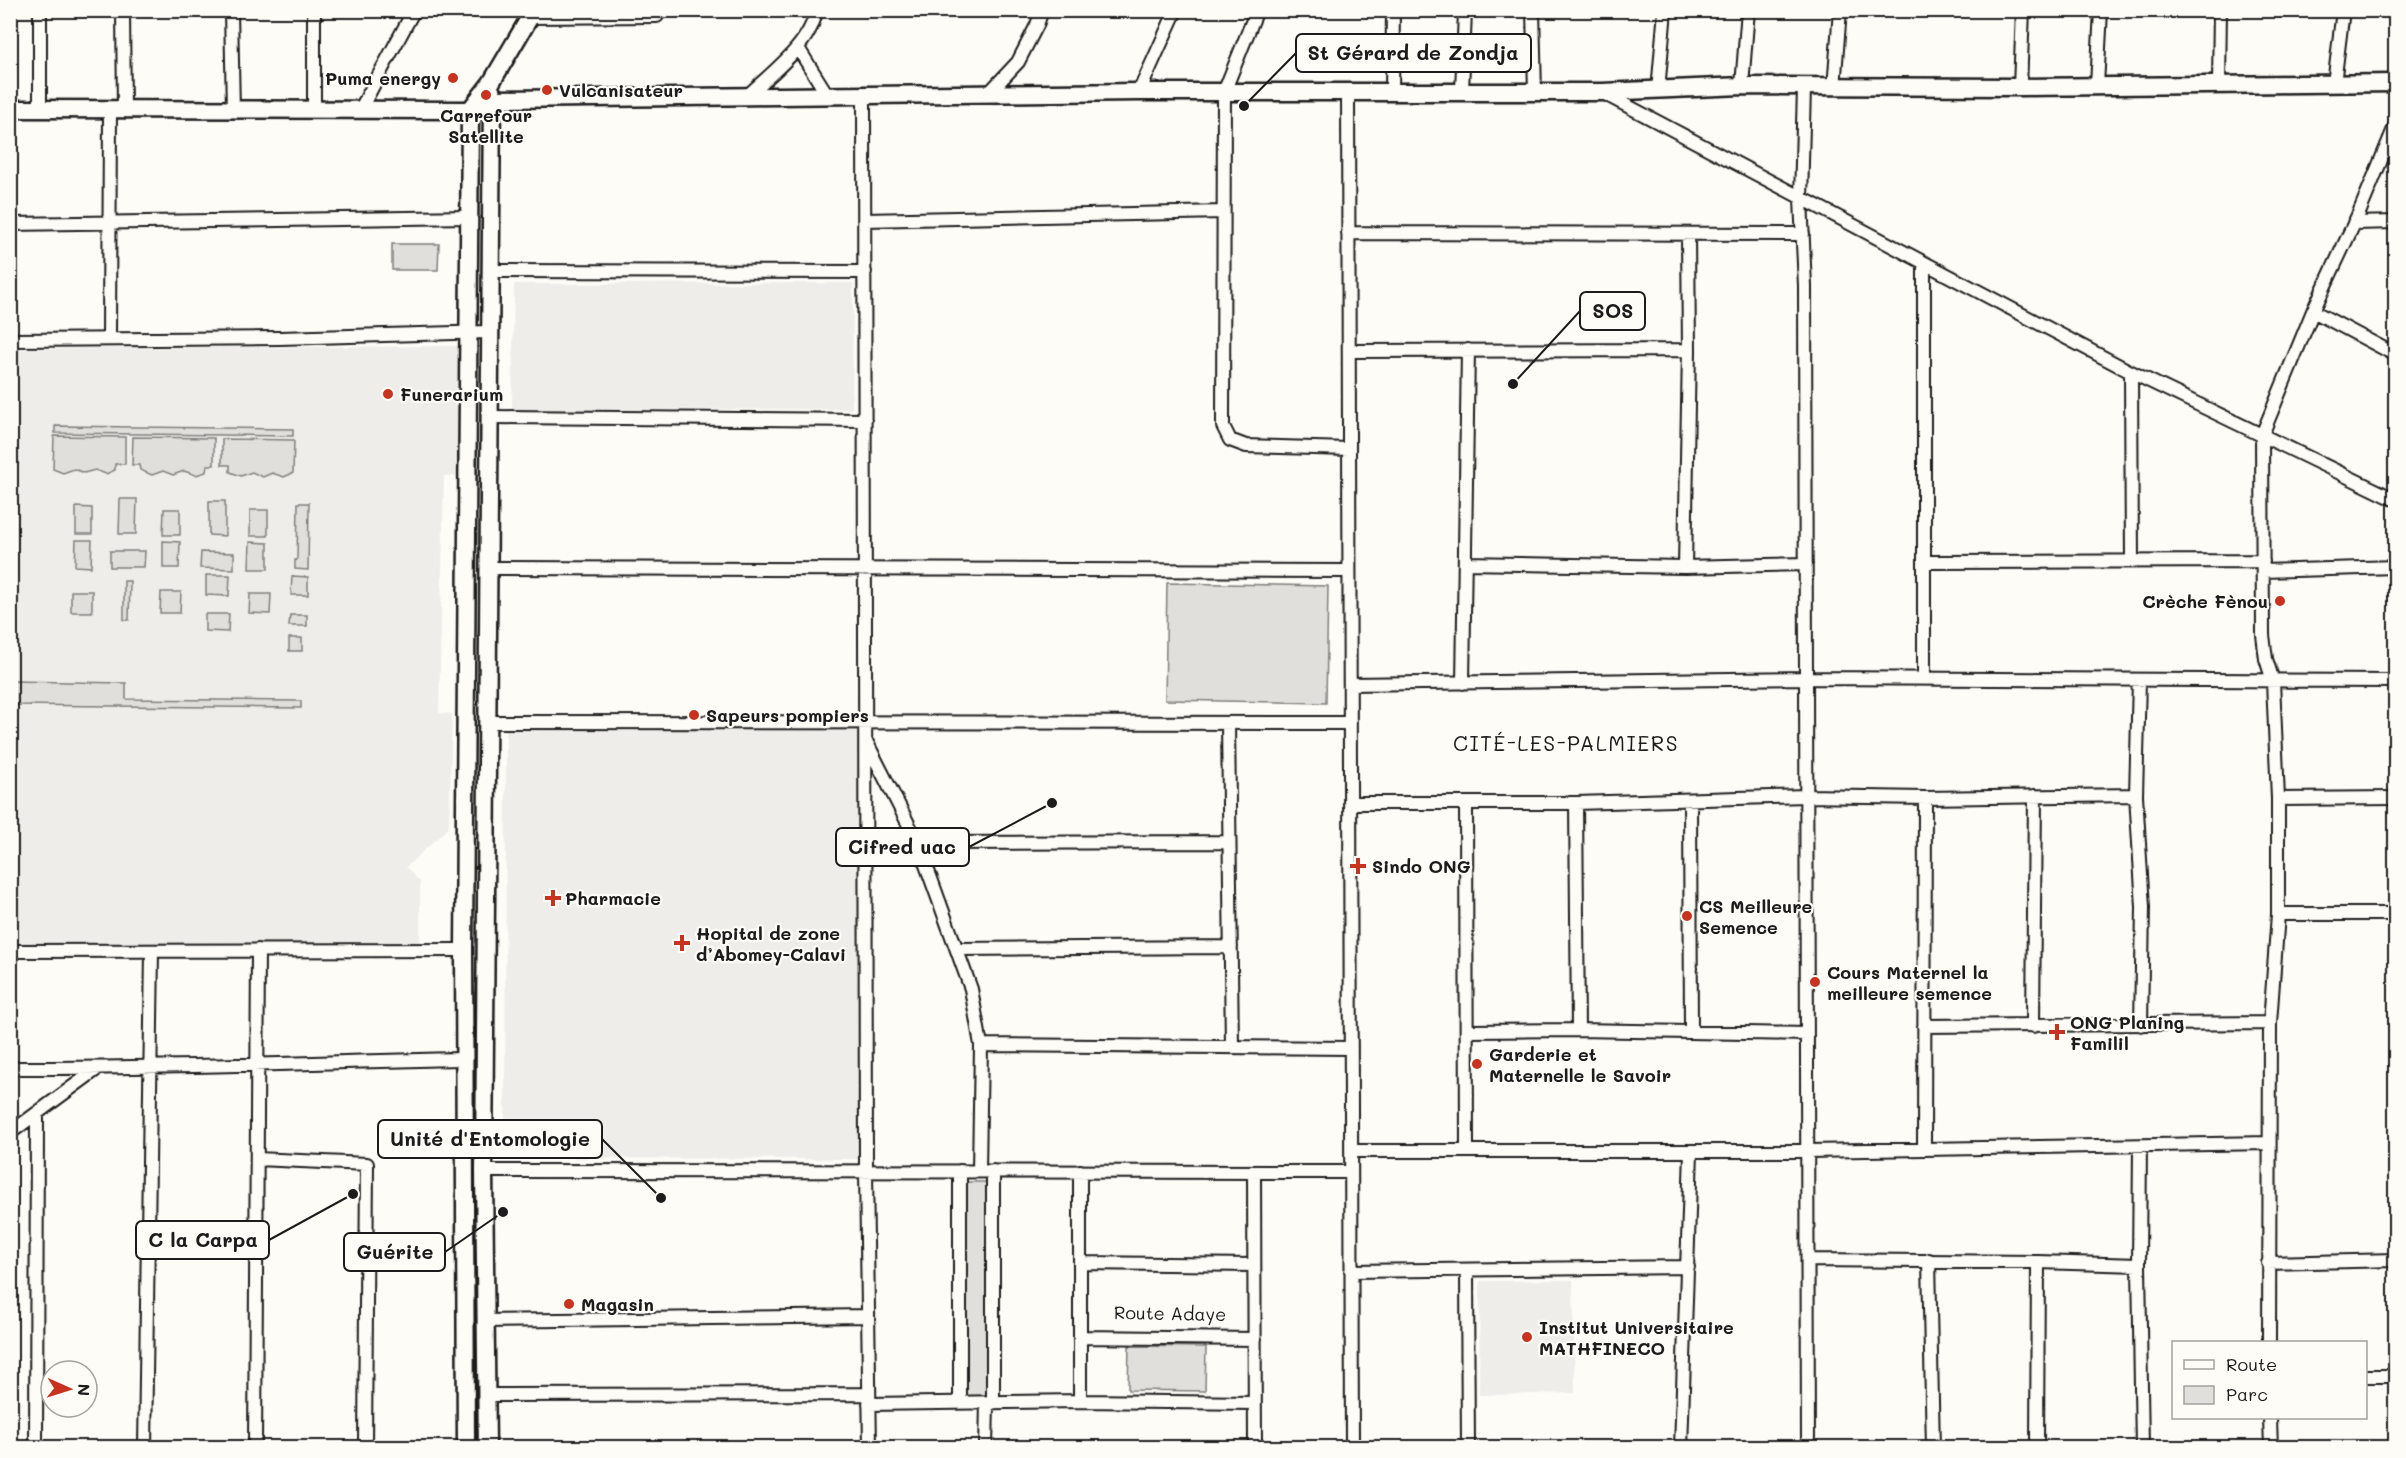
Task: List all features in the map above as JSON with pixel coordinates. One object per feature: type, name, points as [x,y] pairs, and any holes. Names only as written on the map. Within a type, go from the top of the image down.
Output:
[{"type":"street","points":[[40,10],[40,110]]},
{"type":"street","points":[[109,339],[110,222],[123,10]]},
{"type":"street","points":[[231,10],[233,111]]},
{"type":"street","points":[[314,10],[314,110]]},
{"type":"street","points":[[360,110],[414,10]]},
{"type":"street","points":[[745,98],[808,36],[815,21],[816,10]]},
{"type":"street","points":[[988,94],[1018,62],[1042,10]]},
{"type":"street","points":[[1139,92],[1176,10]]},
{"type":"street","points":[[1257,10],[1224,92],[1223,426],[1230,440],[1246,446],[1349,449]]},
{"type":"street","points":[[1392,93],[1393,10]]},
{"type":"street","points":[[1462,92],[1465,10]]},
{"type":"street","points":[[1533,10],[1535,93]]},
{"type":"street","points":[[1658,91],[1665,10]]},
{"type":"street","points":[[1742,86],[1748,10]]},
{"type":"street","points":[[1834,88],[1840,10]]},
{"type":"street","points":[[2019,87],[2023,10]]},
{"type":"street","points":[[2097,86],[2101,10]]},
{"type":"street","points":[[2219,84],[2220,10]]},
{"type":"street","points":[[2334,84],[2343,10]]},
{"type":"street","points":[[10,110],[470,110],[492,91],[532,14],[657,16]]},
{"type":"street","points":[[798,48],[828,96]]},
{"type":"street","points":[[492,91],[745,98],[1139,92],[1535,93],[1658,91],[1742,86],[1834,88],[2396,83]]},
{"type":"street","points":[[1804,88],[1801,198],[1805,285],[1808,1448]]},
{"type":"street","points":[[487,1448],[484,1171],[492,91]]},
{"type":"street","points":[[1348,92],[1352,1448]]},
{"type":"street","points":[[1602,92],[2131,372],[2396,500]]},
{"type":"street","points":[[864,96],[866,1171],[870,1448]]},
{"type":"street","points":[[466,1448],[464,950],[470,110]]},
{"type":"street","points":[[2269,1341],[2270,1023],[2278,914],[2278,800],[2272,681],[2265,659],[2263,636],[2262,435],[2313,311],[2396,124]]},
{"type":"street","points":[[865,220],[1223,212]]},
{"type":"street","points":[[10,224],[470,217]]},
{"type":"street","points":[[2354,223],[2395,223]]},
{"type":"street","points":[[1348,233],[1803,234]]},
{"type":"street","points":[[1685,567],[1689,350],[1688,234]]},
{"type":"street","points":[[1924,264],[1924,679]]},
{"type":"street","points":[[490,272],[865,272]]},
{"type":"street","points":[[2313,311],[2396,355]]},
{"type":"street","points":[[10,340],[280,338],[489,332]]},
{"type":"street","points":[[1348,351],[1689,350]]},
{"type":"street","points":[[1463,683],[1468,351]]},
{"type":"street","points":[[2131,372],[2132,561]]},
{"type":"street","points":[[489,417],[865,420]]},
{"type":"street","points":[[1925,562],[2132,561],[2263,566],[2396,567]]},
{"type":"street","points":[[1466,563],[1685,567],[1806,564]]},
{"type":"street","points":[[488,568],[1349,571]]},
{"type":"street","points":[[1350,684],[1806,678],[2396,681]]},
{"type":"street","points":[[2139,680],[2136,795],[2143,907],[2141,1025]]},
{"type":"street","points":[[486,722],[1350,723]]},
{"type":"street","points":[[1228,723],[1232,1047]]},
{"type":"street","points":[[865,739],[918,843],[971,989],[981,1045],[979,1171]]},
{"type":"street","points":[[1350,803],[1576,803],[1807,796],[1925,798],[2136,795]]},
{"type":"street","points":[[2033,1026],[2035,796]]},
{"type":"street","points":[[1924,1149],[1925,798]]},
{"type":"street","points":[[2278,800],[2396,798]]},
{"type":"street","points":[[1690,800],[1691,1032]]},
{"type":"street","points":[[1466,803],[1467,1151]]},
{"type":"street","points":[[1576,803],[1578,1030]]},
{"type":"street","points":[[918,843],[1230,842]]},
{"type":"street","points":[[2278,914],[2396,914]]},
{"type":"street","points":[[957,949],[1231,946]]},
{"type":"street","points":[[255,1448],[258,950]]},
{"type":"street","points":[[10,951],[464,950]]},
{"type":"street","points":[[145,1448],[152,951]]},
{"type":"street","points":[[1924,1026],[2270,1023]]},
{"type":"street","points":[[1467,1031],[1578,1030],[1807,1034]]},
{"type":"street","points":[[981,1045],[1351,1048]]},
{"type":"street","points":[[10,1068],[97,1069],[464,1059]]},
{"type":"street","points":[[10,1133],[97,1069]]},
{"type":"street","points":[[36,1448],[37,1115]]},
{"type":"street","points":[[1351,1151],[1808,1151],[2269,1143]]},
{"type":"street","points":[[2140,1146],[2142,1448]]},
{"type":"street","points":[[1681,1448],[1691,1152]]},
{"type":"street","points":[[257,1159],[367,1164],[365,1448]]},
{"type":"street","points":[[484,1171],[1351,1172]]},
{"type":"street","points":[[960,1171],[960,1403]]},
{"type":"street","points":[[986,1448],[990,1403],[993,1171]]},
{"type":"street","points":[[1080,1172],[1083,1333],[1080,1401]]},
{"type":"street","points":[[1254,1172],[1255,1448]]},
{"type":"street","points":[[1809,1260],[1929,1260],[2139,1265]]},
{"type":"street","points":[[1929,1260],[1933,1448]]},
{"type":"street","points":[[2268,1263],[2396,1260]]},
{"type":"street","points":[[2037,1448],[2038,1262]]},
{"type":"street","points":[[1080,1263],[1254,1265]]},
{"type":"street","points":[[1352,1271],[1688,1267]]},
{"type":"street","points":[[1467,1270],[1468,1448]]},
{"type":"street","points":[[485,1321],[868,1316]]},
{"type":"street","points":[[1083,1333],[1255,1336]]},
{"type":"street","points":[[2367,1376],[2396,1376]]},
{"type":"street","points":[[486,1395],[868,1399],[960,1403],[1080,1401],[1255,1403]]},
{"type":"street","points":[[2270,1419],[2271,1448]]},
{"type":"shaded area","points":[[853,283],[852,409],[512,410],[514,284]]},
{"type":"shaded area","points":[[459,346],[457,476],[444,476],[439,713],[452,714],[449,827],[406,867],[420,882],[420,948],[11,948],[10,349]]},
{"type":"shaded area","name":"Hopital de zone d’Abomey-Calavi","points":[[506,727],[860,728],[859,1159],[505,1158]]},
{"type":"shaded area","name":"Institut Universitaire MATHFINECO","points":[[1573,1280],[1575,1393],[1479,1395],[1480,1281]]},
{"type":"green space","points":[[392,244],[439,244],[438,270],[392,270]]},
{"type":"green space","points":[[55,426],[293,429],[293,436],[55,433]]},
{"type":"green space","points":[[54,436],[125,437],[125,464],[115,464],[115,470],[106,474],[95,470],[84,473],[74,469],[63,473],[53,469]]},
{"type":"green space","points":[[133,437],[214,438],[214,465],[207,465],[206,472],[196,475],[184,471],[173,475],[163,471],[152,475],[140,470],[139,465],[132,465]]},
{"type":"green space","points":[[222,439],[294,440],[293,473],[284,477],[272,473],[263,477],[252,472],[241,476],[230,472],[230,465],[222,465]]},
{"type":"green space","points":[[120,499],[137,499],[136,534],[119,534]]},
{"type":"green space","points":[[209,501],[225,501],[225,536],[209,535]]},
{"type":"green space","points":[[298,503],[309,503],[308,570],[295,569]]},
{"type":"green space","points":[[76,507],[92,508],[92,534],[76,534]]},
{"type":"green space","points":[[164,509],[180,509],[180,535],[163,535]]},
{"type":"green space","points":[[250,510],[268,510],[268,536],[250,536]]},
{"type":"green space","points":[[76,540],[92,540],[91,567],[75,566]]},
{"type":"green space","points":[[163,541],[180,542],[179,568],[163,568]]},
{"type":"green space","points":[[250,542],[268,543],[268,569],[249,569]]},
{"type":"green space","points":[[110,551],[145,551],[144,567],[110,567]]},
{"type":"green space","points":[[201,552],[234,553],[234,569],[200,568]]},
{"type":"green space","points":[[206,575],[230,575],[229,596],[206,595]]},
{"type":"green space","points":[[292,576],[308,577],[308,595],[291,595]]},
{"type":"green space","points":[[124,581],[130,581],[129,620],[124,620]]},
{"type":"green space","points":[[1167,583],[1328,586],[1326,703],[1165,700]]},
{"type":"green space","points":[[71,591],[92,591],[92,612],[71,612]]},
{"type":"green space","points":[[161,592],[181,592],[180,613],[160,613]]},
{"type":"green space","points":[[250,594],[271,594],[270,614],[249,613]]},
{"type":"green space","points":[[205,614],[229,614],[228,632],[205,631]]},
{"type":"green space","points":[[290,615],[307,615],[307,626],[289,626]]},
{"type":"green space","points":[[289,638],[302,638],[302,651],[289,651]]},
{"type":"green space","points":[[11,681],[126,683],[126,699],[301,701],[301,708],[11,705]]},
{"type":"green space","points":[[963,1182],[990,1182],[989,1397],[963,1397]]},
{"type":"green space","points":[[1129,1346],[1206,1347],[1205,1391],[1128,1390]]},
{"type":"place","name":"Puma energy","points":[[453,78]]},
{"type":"place","name":"Vulcanisateur","points":[[547,90]]},
{"type":"place","name":"Carrefour Satellite","points":[[486,95]]},
{"type":"place","name":"St Gérard de Zondja","points":[[1244,106]]},
{"type":"place","name":"SOS","points":[[1513,384]]},
{"type":"place","name":"Funerarium","points":[[388,394]]},
{"type":"place","name":"Crèche Fènou","points":[[2280,601]]},
{"type":"place","name":"Sapeurs pompiers","points":[[694,715]]},
{"type":"place","name":"Cifred uac","points":[[1052,803]]},
{"type":"place","name":"Sindo ONG","points":[[1358,866]]},
{"type":"place","name":"Pharmacie","points":[[553,898]]},
{"type":"place","name":"CS Meilleure Semence","points":[[1687,916]]},
{"type":"place","name":"Hopital de zone d’Abomey-Calavi","points":[[682,943]]},
{"type":"place","name":"Cours Maternel la meilleure semence","points":[[1815,982]]},
{"type":"place","name":"ONG Planing Familil","points":[[2057,1032]]},
{"type":"place","name":"Garderie et Maternelle le Savoir","points":[[1477,1064]]},
{"type":"place","name":"C la Carpa","points":[[353,1194]]},
{"type":"place","name":"Unité d'Entomologie","points":[[661,1198]]},
{"type":"place","name":"Guérite","points":[[503,1212]]},
{"type":"place","name":"Magasin","points":[[569,1304]]},
{"type":"place","name":"Institut Universitaire MATHFINECO","points":[[1527,1337]]},
{"type":"district","name":"CITÉ-LES-PALMIERS","points":[[1566,742]]}]
